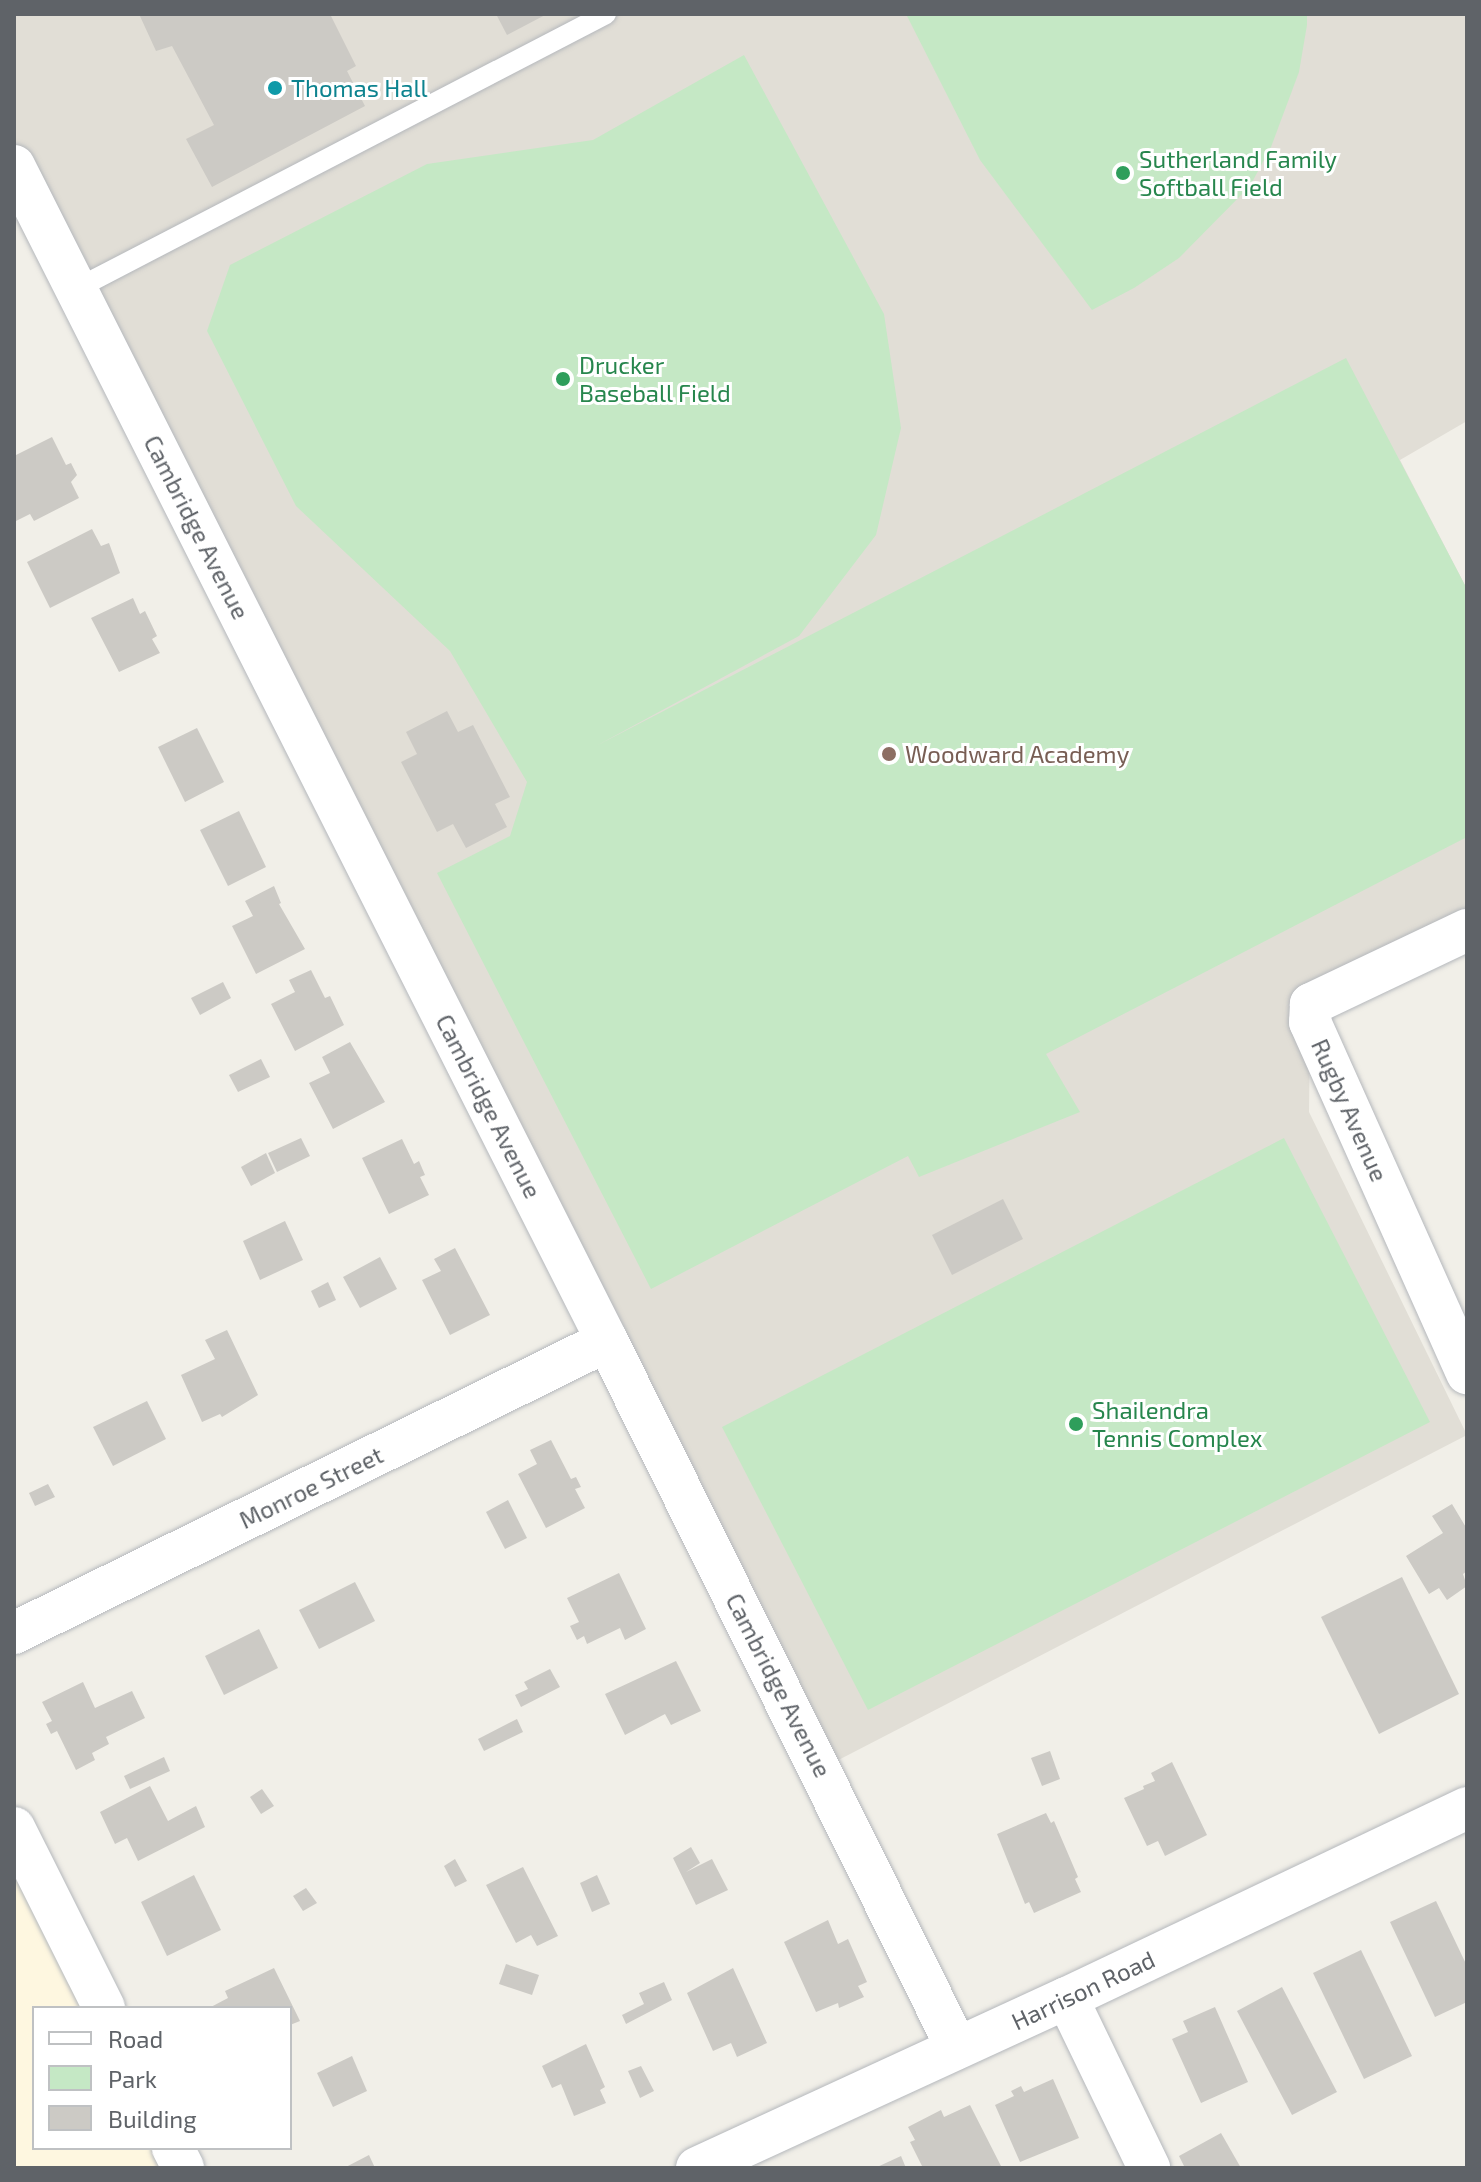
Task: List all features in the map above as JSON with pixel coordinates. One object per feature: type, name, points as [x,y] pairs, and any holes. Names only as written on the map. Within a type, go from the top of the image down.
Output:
[{"type":"street","name":"Cambridge Avenue","points":[[14,166],[607,1341],[957,2048]]},
{"type":"street","name":"Rugby Avenue","points":[[1467,930],[1311,1004],[1310,1022],[1467,1373]]},
{"type":"street","name":"Monroe Street","points":[[14,1633],[607,1341]]},
{"type":"street","name":"Harrison Road","points":[[697,2168],[1067,1998],[1467,1808]]},
{"type":"street","points":[[14,1828],[103,2006]]},
{"type":"street","points":[[1067,1998],[1149,2168]]},
{"type":"street","points":[[174,2150],[183,2168]]},
{"type":"lane","points":[[76,289],[606,14]]},
{"type":"shaded area","name":"Woodward Academy","points":[[14,14],[1467,14],[1467,421],[1400,460],[1467,589],[1467,919],[1310,1022],[1309,1112],[1467,1435],[821,1769],[14,166]]},
{"type":"shaded area","points":[[14,1841],[98,2006],[32,2006],[32,2150],[172,2150],[181,2168],[14,2168]]},
{"type":"green space","name":"Sutherland Family Softball Field","points":[[906,14],[1307,14],[1307,25],[1299,72],[1271,147],[1250,186],[1179,258],[1134,288],[1092,310],[980,160]]},
{"type":"green space","points":[[744,55],[884,314],[901,428],[876,535],[799,636],[596,746],[1346,358],[1467,589],[1467,837],[1046,1054],[1080,1112],[919,1177],[908,1156],[651,1289],[437,873],[510,836],[527,782],[450,651],[296,506],[207,331],[230,265],[427,164],[593,140]]},
{"type":"green space","name":"Shailendra Tennis Complex","points":[[1284,1138],[1430,1422],[868,1710],[722,1427]]},
{"type":"building","name":"Thomas Hall","points":[[139,14],[330,14],[356,66],[347,71],[365,106],[212,187],[186,139],[214,125],[172,46],[156,51]]},
{"type":"building","points":[[496,14],[547,14],[507,35]]},
{"type":"building","points":[[52,437],[66,465],[71,463],[77,475],[71,482],[79,498],[34,521],[30,514],[14,522],[14,456]]},
{"type":"building","points":[[92,529],[101,546],[109,543],[120,573],[50,608],[27,562]]},
{"type":"building","points":[[133,598],[140,614],[145,611],[157,636],[152,639],[160,653],[119,672],[91,618]]},
{"type":"building","points":[[447,711],[458,732],[473,725],[510,797],[495,804],[507,827],[466,848],[453,824],[437,832],[401,762],[417,754],[406,732]]},
{"type":"building","points":[[197,728],[224,782],[185,802],[158,747]]},
{"type":"building","points":[[239,811],[266,867],[228,886],[200,830]]},
{"type":"building","points":[[274,886],[279,904],[305,949],[256,974],[232,926],[253,916],[245,901]]},
{"type":"building","points":[[311,970],[325,998],[330,996],[344,1025],[295,1051],[271,1004],[295,992],[289,980]]},
{"type":"building","points":[[223,982],[231,998],[200,1015],[191,998]]},
{"type":"building","points":[[350,1042],[385,1102],[333,1129],[309,1083],[330,1073],[322,1057]]},
{"type":"building","points":[[261,1059],[270,1077],[238,1092],[229,1075]]},
{"type":"building","points":[[301,1138],[310,1156],[277,1172],[268,1153]]},
{"type":"building","points":[[402,1139],[414,1164],[419,1161],[425,1175],[420,1177],[429,1195],[389,1214],[362,1158]]},
{"type":"building","points":[[266,1153],[275,1173],[251,1186],[241,1167]]},
{"type":"building","points":[[1003,1199],[1023,1239],[952,1275],[932,1235]]},
{"type":"building","points":[[285,1221],[303,1260],[260,1280],[243,1241]]},
{"type":"building","points":[[455,1248],[490,1315],[450,1335],[422,1280],[441,1271],[434,1259]]},
{"type":"building","points":[[380,1257],[397,1289],[360,1308],[343,1277]]},
{"type":"building","points":[[328,1282],[336,1300],[319,1308],[311,1291]]},
{"type":"building","points":[[227,1330],[258,1395],[222,1417],[220,1414],[202,1422],[181,1375],[215,1359],[205,1340]]},
{"type":"building","points":[[147,1401],[166,1439],[113,1466],[93,1427]]},
{"type":"building","points":[[551,1440],[571,1479],[576,1477],[581,1487],[575,1489],[585,1508],[546,1528],[518,1474],[537,1464],[530,1450]]},
{"type":"building","points":[[48,1484],[55,1497],[35,1506],[29,1493]]},
{"type":"building","points":[[508,1500],[527,1538],[505,1549],[486,1512]]},
{"type":"building","points":[[1452,1504],[1467,1529],[1467,1571],[1463,1574],[1467,1586],[1447,1600],[1439,1588],[1429,1594],[1406,1556],[1443,1533],[1432,1516]]},
{"type":"building","points":[[619,1573],[646,1629],[625,1640],[620,1628],[587,1644],[584,1636],[577,1640],[570,1626],[579,1622],[567,1598]]},
{"type":"building","points":[[1402,1577],[1459,1694],[1379,1734],[1321,1617]]},
{"type":"building","points":[[355,1582],[375,1621],[319,1649],[299,1610]]},
{"type":"building","points":[[259,1629],[278,1668],[224,1695],[205,1656]]},
{"type":"building","points":[[676,1661],[701,1711],[671,1725],[665,1714],[625,1735],[605,1694]]},
{"type":"building","points":[[550,1669],[560,1687],[521,1707],[515,1695],[528,1689],[524,1682]]},
{"type":"building","points":[[83,1682],[95,1708],[132,1691],[145,1718],[106,1737],[109,1744],[92,1753],[95,1760],[76,1770],[57,1731],[51,1734],[46,1724],[52,1721],[42,1702]]},
{"type":"building","points":[[517,1719],[523,1732],[484,1751],[478,1739]]},
{"type":"building","points":[[1050,1751],[1060,1779],[1042,1786],[1031,1758]]},
{"type":"building","points":[[164,1757],[170,1771],[130,1789],[124,1776]]},
{"type":"building","points":[[1172,1762],[1207,1835],[1165,1856],[1158,1841],[1147,1846],[1124,1798],[1155,1781],[1151,1773]]},
{"type":"building","points":[[150,1786],[168,1821],[196,1806],[205,1827],[138,1861],[127,1838],[115,1844],[100,1812]]},
{"type":"building","points":[[262,1789],[274,1806],[261,1814],[250,1797]]},
{"type":"building","points":[[1046,1813],[1051,1823],[1054,1821],[1078,1877],[1075,1879],[1081,1892],[1034,1913],[1029,1902],[1025,1904],[997,1834]]},
{"type":"building","points":[[691,1847],[700,1863],[686,1872],[712,1859],[728,1890],[696,1905],[673,1858]]},
{"type":"building","points":[[455,1859],[467,1881],[455,1887],[444,1866]]},
{"type":"building","points":[[523,1867],[558,1936],[537,1946],[531,1935],[516,1943],[486,1885]]},
{"type":"building","points":[[194,1875],[221,1930],[167,1956],[141,1902]]},
{"type":"building","points":[[597,1875],[610,1904],[592,1912],[580,1883]]},
{"type":"building","points":[[306,1888],[317,1903],[303,1911],[293,1896]]},
{"type":"building","points":[[1436,1901],[1467,1966],[1467,2002],[1435,2017],[1390,1922]]},
{"type":"building","points":[[828,1920],[838,1944],[848,1939],[867,1982],[858,1986],[864,1997],[839,2008],[838,2003],[816,2012],[784,1942]]},
{"type":"building","points":[[1361,1950],[1412,2056],[1364,2079],[1313,1973]]},
{"type":"building","points":[[506,1964],[539,1975],[532,1995],[499,1984]]},
{"type":"building","points":[[274,1968],[300,2021],[292,2024],[292,2006],[213,2006],[228,1998],[225,1991]]},
{"type":"building","points":[[733,1968],[767,2043],[737,2057],[731,2043],[713,2051],[687,1993]]},
{"type":"building","points":[[664,1982],[672,2000],[626,2024],[622,2015],[644,2004],[639,1993]]},
{"type":"building","points":[[1282,1987],[1337,2092],[1292,2115],[1237,2011]]},
{"type":"building","points":[[1215,2007],[1248,2082],[1201,2103],[1172,2039],[1188,2032],[1183,2021]]},
{"type":"building","points":[[586,2044],[605,2087],[600,2090],[606,2103],[574,2116],[561,2084],[552,2088],[542,2066]]},
{"type":"building","points":[[352,2056],[367,2091],[333,2107],[317,2073]]},
{"type":"building","points":[[641,2066],[654,2091],[640,2098],[628,2071]]},
{"type":"building","points":[[1053,2079],[1079,2138],[1020,2162],[995,2105],[1014,2096],[1011,2091],[1021,2086],[1024,2092]]},
{"type":"building","points":[[970,2105],[1002,2168],[923,2168],[910,2142],[915,2140],[908,2127],[941,2110],[944,2117]]},
{"type":"building","points":[[1221,2133],[1241,2168],[1185,2168],[1179,2156]]},
{"type":"building","points":[[369,2155],[375,2168],[344,2168]]},
{"type":"building","points":[[901,2156],[906,2168],[875,2168]]},
{"type":"place","name":"Thomas Hall","points":[[275,88]]},
{"type":"place","name":"Sutherland Family Softball Field","points":[[1123,173]]},
{"type":"place","name":"Drucker Baseball Field","points":[[563,379]]},
{"type":"place","name":"Woodward Academy","points":[[889,754]]},
{"type":"place","name":"Shailendra Tennis Complex","points":[[1076,1424]]}]
